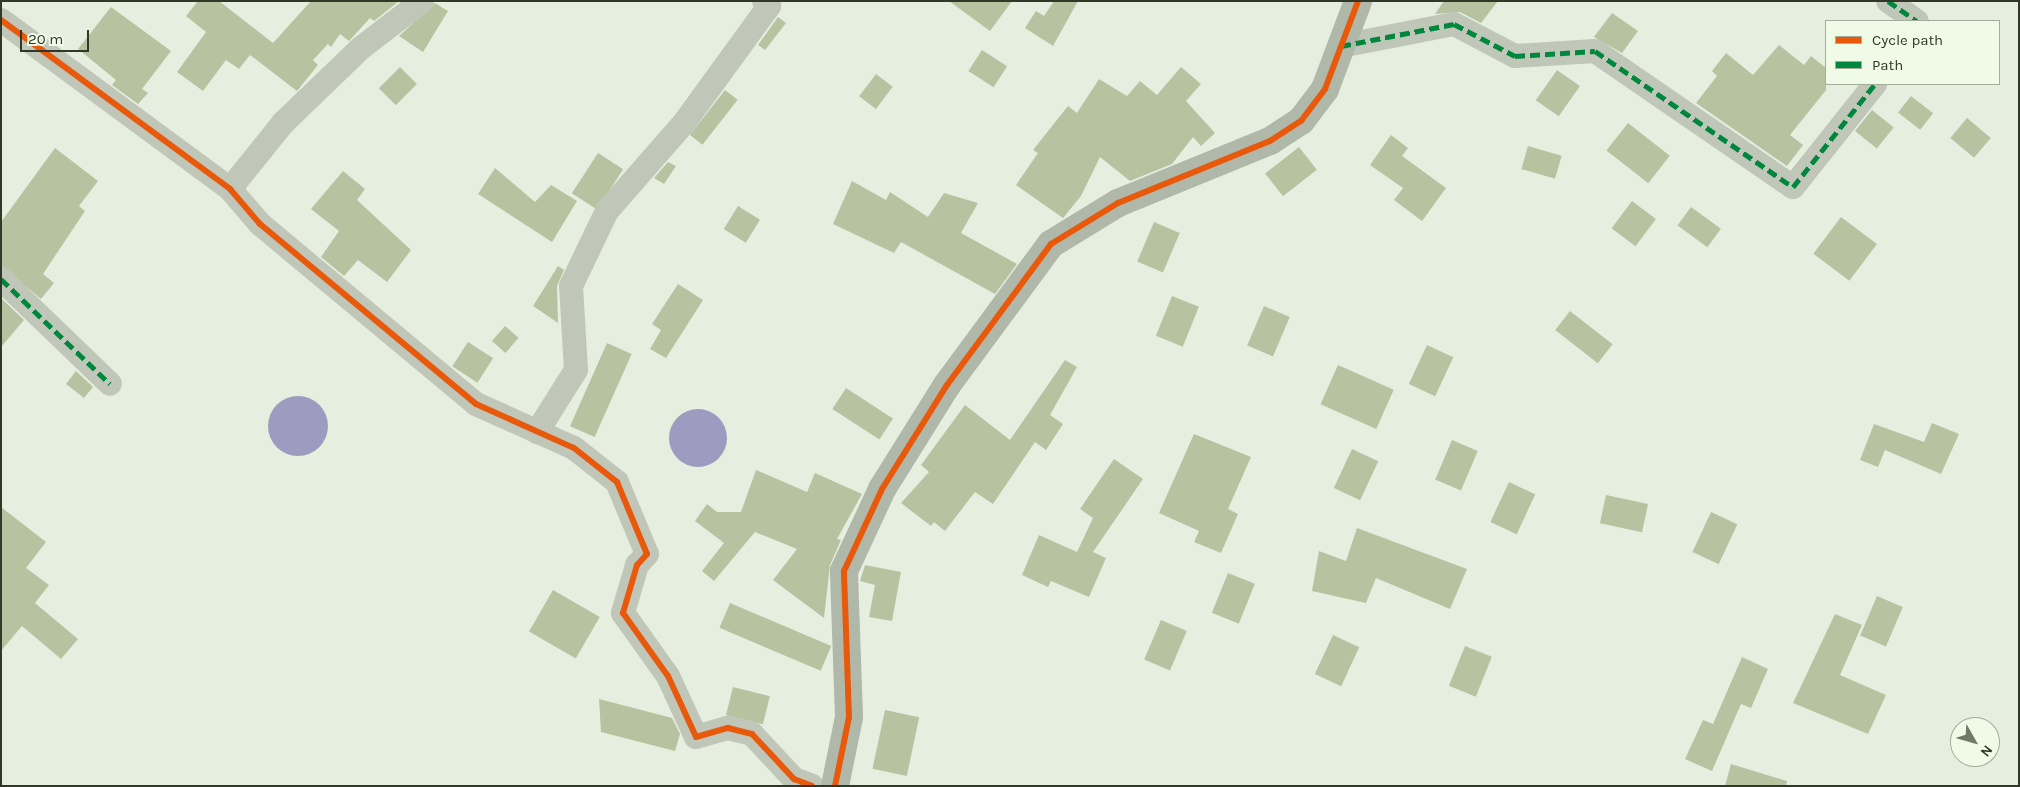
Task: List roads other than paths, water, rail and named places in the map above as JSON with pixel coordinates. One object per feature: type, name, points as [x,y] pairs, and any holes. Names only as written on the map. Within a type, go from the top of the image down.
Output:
[{"type":"street","points":[[230,189],[283,123],[360,48],[422,1]]},
{"type":"street","points":[[537,432],[576,370],[571,286],[607,212],[684,123],[769,6],[764,1]]},
{"type":"street","points":[[835,786],[849,717],[844,571],[882,489],[947,385],[1051,244],[1118,203],[1270,142],[1301,121],[1325,89],[1358,1]]},
{"type":"street","points":[[1888,1],[1916,20]]},
{"type":"street","points":[[1,20],[230,189],[260,224],[476,404],[574,448],[617,482],[647,554],[637,566],[623,613],[668,676],[696,737],[728,728],[752,734],[794,779],[812,786]]},
{"type":"street","points":[[1341,46],[1454,24],[1515,56],[1595,51],[1792,187],[1874,85]]},
{"type":"street","points":[[1,279],[110,384]]},
{"type":"water","points":[[292,396],[304,396],[315,401],[323,409],[328,420],[326,438],[315,451],[304,456],[292,456],[281,451],[273,443],[268,432],[268,420],[273,409],[281,401]]},
{"type":"water","points":[[698,409],[709,411],[722,422],[727,438],[725,449],[714,462],[698,467],[687,465],[674,454],[669,438],[671,427],[682,414]]}]
